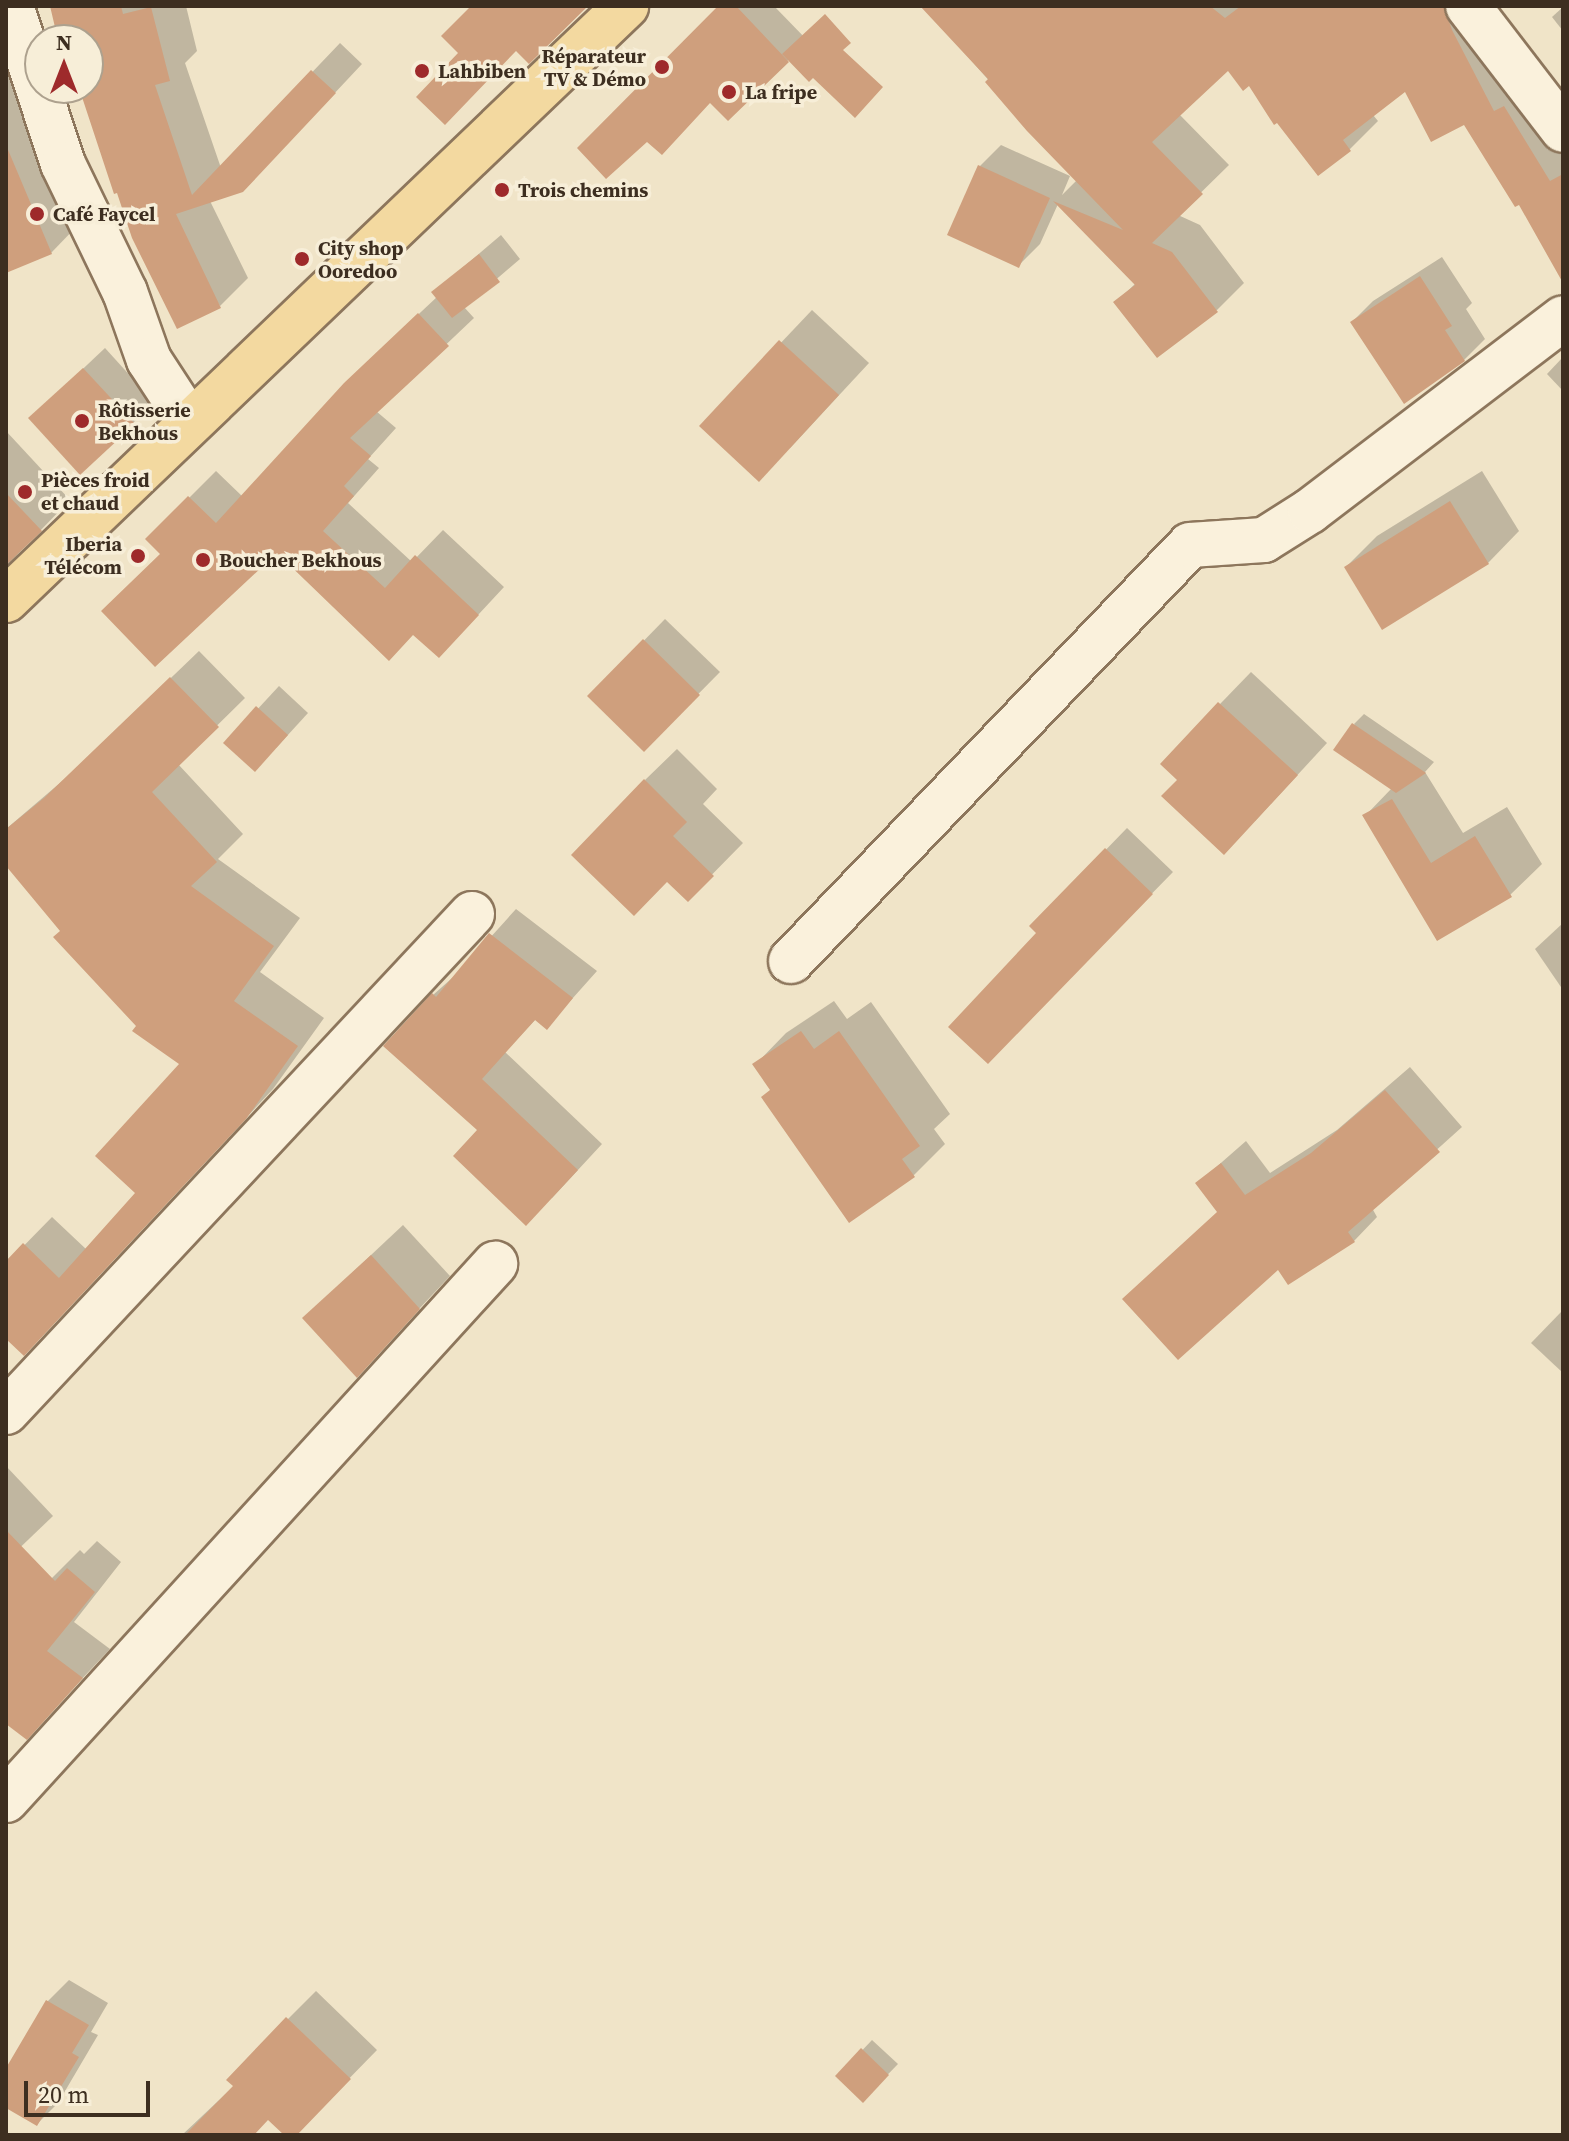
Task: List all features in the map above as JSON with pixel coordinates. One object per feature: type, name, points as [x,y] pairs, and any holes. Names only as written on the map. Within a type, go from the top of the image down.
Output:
[{"type":"main road","points":[[6,600],[626,6]]},
{"type":"street","points":[[11,6],[63,164],[125,292],[149,360],[190,423]]},
{"type":"street","points":[[1468,6],[1563,130]]},
{"type":"street","points":[[791,961],[1190,545],[1264,540],[1310,511],[1563,318]]},
{"type":"street","points":[[6,1412],[472,914]]},
{"type":"street","points":[[6,1800],[495,1264]]},
{"type":"building","points":[[50,6],[121,6],[123,14],[151,7],[170,81],[155,85],[192,195],[311,70],[336,93],[243,192],[176,214],[221,308],[177,329],[132,238],[84,104],[104,104],[104,24],[54,24]]},
{"type":"building","points":[[471,6],[588,6],[529,64],[516,51],[445,125],[416,97],[458,53],[441,36]]},
{"type":"building","points":[[718,6],[736,6],[789,62],[728,121],[710,103],[662,155],[647,142],[606,179],[577,148]]},
{"type":"building","points":[[920,6],[1210,6],[1225,18],[1241,6],[1444,6],[1452,30],[1494,111],[1504,106],[1550,181],[1563,174],[1563,283],[1519,205],[1515,207],[1464,125],[1431,142],[1405,92],[1343,140],[1351,151],[1318,176],[1277,123],[1274,125],[1249,86],[1243,91],[1228,71],[1152,142],[1203,194],[1152,243],[1172,252],[1218,312],[1157,358],[1113,302],[1135,285],[1053,201],[1123,230],[1027,131],[985,82],[988,79]]},
{"type":"building","points":[[825,14],[851,43],[843,50],[883,87],[855,118],[813,78],[809,82],[782,54]]},
{"type":"building","points":[[6,145],[52,254],[6,273]]},
{"type":"building","points":[[978,165],[1050,198],[1019,268],[947,235]]},
{"type":"building","points":[[479,254],[500,282],[452,318],[431,292]]},
{"type":"building","points":[[1420,276],[1452,326],[1445,330],[1465,361],[1404,404],[1350,322]]},
{"type":"building","points":[[418,313],[449,346],[350,438],[371,456],[344,486],[354,496],[323,531],[385,588],[415,555],[479,615],[439,658],[413,635],[389,661],[277,553],[155,667],[101,611],[160,554],[145,539],[188,496],[216,523],[344,383]]},
{"type":"building","points":[[779,340],[839,395],[759,482],[699,426]]},
{"type":"building","name":"Rôtisserie Bekhous","points":[[83,368],[135,424],[80,475],[28,418]]},
{"type":"building","points":[[6,493],[42,531],[6,565]]},
{"type":"building","points":[[1450,501],[1489,564],[1382,630],[1344,567]]},
{"type":"building","points":[[643,639],[700,695],[644,752],[587,696]]},
{"type":"building","points":[[170,677],[219,727],[152,792],[217,862],[191,886],[274,946],[234,1001],[298,1046],[246,1119],[24,1356],[6,1339],[6,1261],[23,1243],[59,1278],[135,1193],[95,1156],[179,1064],[132,1031],[136,1026],[53,937],[60,931],[6,866],[6,829],[44,798]]},
{"type":"building","points":[[1218,702],[1298,775],[1224,855],[1161,796],[1177,780],[1160,764]]},
{"type":"building","points":[[256,706],[288,735],[255,772],[223,743]]},
{"type":"building","points":[[1352,723],[1426,773],[1396,793],[1333,750]]},
{"type":"building","points":[[644,779],[687,822],[673,836],[714,876],[688,902],[667,882],[634,916],[571,855]]},
{"type":"building","points":[[1392,799],[1431,863],[1475,836],[1512,897],[1437,941],[1362,815]]},
{"type":"building","points":[[1105,848],[1153,894],[988,1064],[948,1027],[1036,933],[1029,926]]},
{"type":"building","points":[[489,933],[573,998],[547,1030],[535,1020],[482,1079],[578,1170],[526,1226],[453,1156],[477,1130],[383,1046],[432,993],[436,997]]},
{"type":"building","points":[[801,1031],[814,1049],[839,1031],[920,1146],[902,1159],[915,1177],[849,1223],[761,1097],[770,1090],[752,1064]]},
{"type":"building","points":[[1385,1090],[1440,1152],[1348,1232],[1355,1242],[1288,1285],[1278,1270],[1178,1360],[1122,1299],[1217,1212],[1195,1183],[1221,1163],[1245,1195],[1311,1153]]},
{"type":"building","points":[[371,1255],[420,1309],[357,1378],[302,1318]]},
{"type":"building","points":[[6,1530],[55,1581],[67,1568],[95,1592],[47,1651],[83,1678],[27,1740],[6,1724]]},
{"type":"building","points":[[46,2000],[89,2025],[72,2053],[79,2057],[37,2126],[6,2108],[6,2068]]},
{"type":"building","points":[[286,2017],[351,2079],[297,2135],[284,2135],[268,2120],[254,2135],[185,2135],[233,2086],[226,2080]]},
{"type":"building","points":[[861,2048],[889,2075],[863,2103],[835,2076]]},
{"type":"place","name":"Réparateur TV & Démo","points":[[662,67]]},
{"type":"place","name":"Lahbiben","points":[[422,71]]},
{"type":"place","name":"La fripe","points":[[729,92]]},
{"type":"place","name":"Trois chemins","points":[[502,190]]},
{"type":"place","name":"Café Faycel","points":[[37,214]]},
{"type":"place","name":"City shop Ooredoo","points":[[302,259]]},
{"type":"place","name":"Rôtisserie Bekhous","points":[[82,421]]},
{"type":"place","name":"Pièces froid et chaud","points":[[25,492]]},
{"type":"place","name":"Iberia Télécom","points":[[138,556]]},
{"type":"place","name":"Boucher Bekhous","points":[[203,560]]}]
